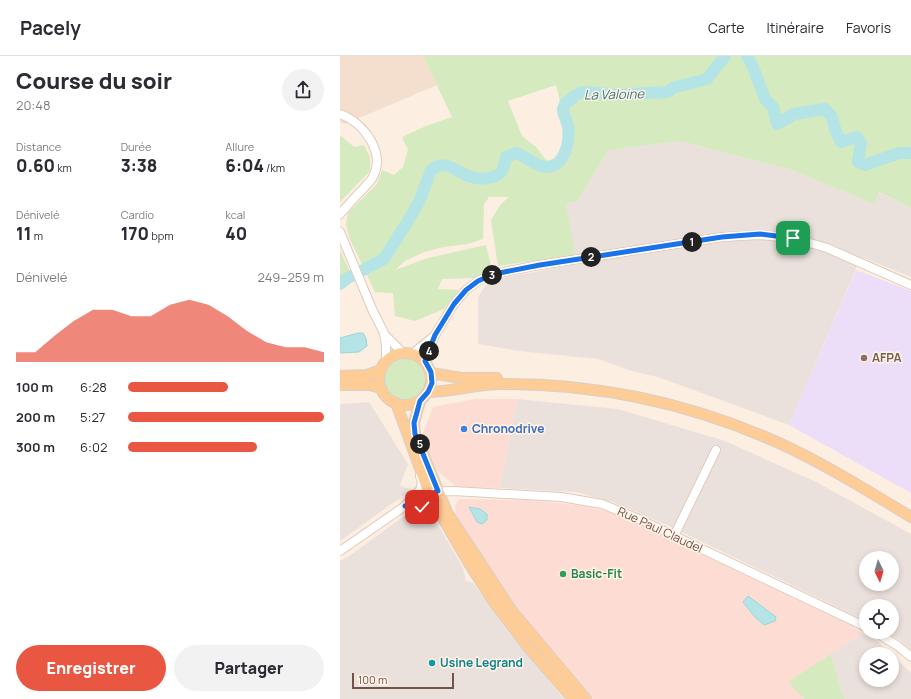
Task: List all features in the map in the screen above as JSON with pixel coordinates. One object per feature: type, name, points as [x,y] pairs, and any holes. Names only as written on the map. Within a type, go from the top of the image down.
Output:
[{"type":"main road","points":[[340,376],[367,375],[383,366],[395,355],[403,353],[414,354],[425,361],[431,372],[432,383],[428,392],[420,401],[414,423],[415,434],[432,493],[441,516],[467,560],[494,601],[527,646],[573,699]]},
{"type":"main road","points":[[383,366],[379,379],[381,388],[386,396],[402,405],[409,405],[420,401]]},
{"type":"main road","points":[[431,372],[461,378],[541,378],[595,383],[634,389],[680,399],[730,416],[778,435],[811,452],[911,510]]},
{"type":"main road","points":[[428,392],[443,392],[465,387],[498,384],[542,384],[615,392],[655,400],[725,420],[779,443],[911,517]]},
{"type":"main road","points":[[340,385],[369,385],[381,388]]},
{"type":"main road","points":[[396,403],[418,466],[432,493],[447,512],[512,611],[586,699]]},
{"type":"street","points":[[340,114],[357,123],[369,136],[376,152],[376,167],[373,178],[340,214]]},
{"type":"street","points":[[340,232],[354,268],[384,333],[386,345],[383,366]]},
{"type":"street","points":[[425,361],[435,335],[454,304],[466,290],[478,281],[494,274],[547,264],[722,237],[760,234],[793,238],[827,248],[911,284]]},
{"type":"street","points":[[384,333],[403,353]]},
{"type":"street","points":[[414,354],[416,350],[435,335]]},
{"type":"street","points":[[674,536],[716,450]]},
{"type":"street","points":[[340,551],[405,506],[415,497],[420,490],[422,483],[418,466]]},
{"type":"street","points":[[415,497],[432,493]]},
{"type":"street","points":[[405,506],[432,493]]},
{"type":"street","name":"Rue Paul Claudel","points":[[432,493],[561,496],[590,501],[613,508],[859,624]]},
{"type":"street","points":[[405,506],[422,507],[433,510],[441,516]]},
{"type":"street","points":[[887,639],[911,657]]},
{"type":"shaded area","points":[[340,56],[423,56],[437,85],[345,124],[340,122]]},
{"type":"shaded area","points":[[680,141],[792,170],[874,204],[878,192],[911,208],[911,277],[861,257],[789,425],[658,377],[632,371],[598,359],[519,351],[478,344],[478,297],[485,286],[497,279],[576,264],[566,203],[576,202],[609,150]]},
{"type":"shaded area","name":"AFPA","points":[[856,270],[911,291],[911,493],[789,425]]},
{"type":"shaded area","points":[[475,399],[517,399],[500,488],[456,487],[429,463],[423,433],[433,407]]},
{"type":"shaded area","points":[[517,399],[618,409],[725,441],[816,482],[911,534],[911,650],[897,639],[899,639],[899,599],[859,599],[859,618],[669,526],[613,502],[576,492],[500,488]]},
{"type":"shaded area","points":[[369,402],[408,464],[400,485],[411,490],[340,541],[340,404]]},
{"type":"shaded area","points":[[460,499],[529,500],[578,505],[614,513],[854,627],[859,632],[859,636],[789,682],[804,699],[593,699],[551,651],[495,579],[456,515],[455,505]]},
{"type":"shaded area","points":[[404,516],[411,516],[437,523],[463,568],[466,581],[473,583],[508,632],[564,699],[340,699],[340,561],[348,557]]},
{"type":"shaded area","points":[[859,636],[859,639],[875,639],[884,647],[859,647],[859,687],[899,687],[899,662],[911,673],[911,699],[845,699],[842,696],[831,654]]},
{"type":"green space","points":[[423,56],[911,56],[911,208],[879,192],[874,204],[792,170],[680,141],[609,150],[576,202],[566,203],[575,255],[498,266],[491,220],[501,204],[509,197],[489,197],[484,204],[483,239],[468,244],[444,247],[424,252],[405,261],[395,270],[428,258],[486,245],[492,270],[474,278],[442,279],[438,289],[459,290],[444,309],[415,321],[395,316],[393,293],[375,292],[349,237],[346,224],[348,213],[377,184],[382,170],[394,175],[403,167],[408,150],[402,137],[426,126],[452,117]],"holes":[[[556,85],[571,148],[557,158],[547,161],[536,147],[522,136],[508,101]]]},
{"type":"green space","points":[[340,135],[354,147],[364,145],[370,157],[370,171],[340,202]]},
{"type":"green space","points":[[340,250],[350,272],[340,277]]},
{"type":"green space","points":[[402,357],[410,357],[422,363],[428,375],[428,383],[422,395],[410,401],[402,401],[390,395],[384,383],[384,375],[390,363]]},
{"type":"green space","points":[[831,654],[842,695],[845,699],[804,699],[788,682]]},
{"type":"water","points":[[363,333],[366,338],[367,346],[359,352],[340,353],[340,338]]},
{"type":"water","points":[[469,507],[480,509],[487,514],[487,520],[482,524],[477,522]]},
{"type":"water","points":[[748,596],[776,617],[775,621],[764,625],[755,617],[743,602]]},
{"type":"waterway","name":"La Valoine","points":[[340,284],[348,278],[384,259],[419,202],[431,170],[436,167],[441,165],[451,167],[471,177],[490,178],[501,172],[506,157],[516,153],[541,166],[549,167],[555,165],[564,155],[568,141],[568,127],[563,109],[565,104],[576,95],[582,92],[616,95],[670,91],[672,88],[707,79],[725,56]]},
{"type":"waterway","name":"La Valoine","points":[[747,56],[753,67],[765,99],[773,107],[777,124],[794,114],[825,109],[832,117],[835,129],[841,142],[857,137],[861,143],[858,162],[865,165],[899,153],[911,153]]},
{"type":"place","name":"AFPA","points":[[864,358]]},
{"type":"place","name":"Chronodrive","points":[[464,429]]},
{"type":"place","name":"Basic-Fit","points":[[563,574]]},
{"type":"place","name":"Usine Legrand","points":[[432,663]]},
{"type":"route","points":[[422,507],[405,506],[426,498],[438,491],[415,434],[414,423],[417,407],[428,392],[432,383],[431,372],[425,361],[435,335],[454,304],[466,290],[478,281],[494,274],[540,265],[722,237],[760,234],[793,238]]}]
